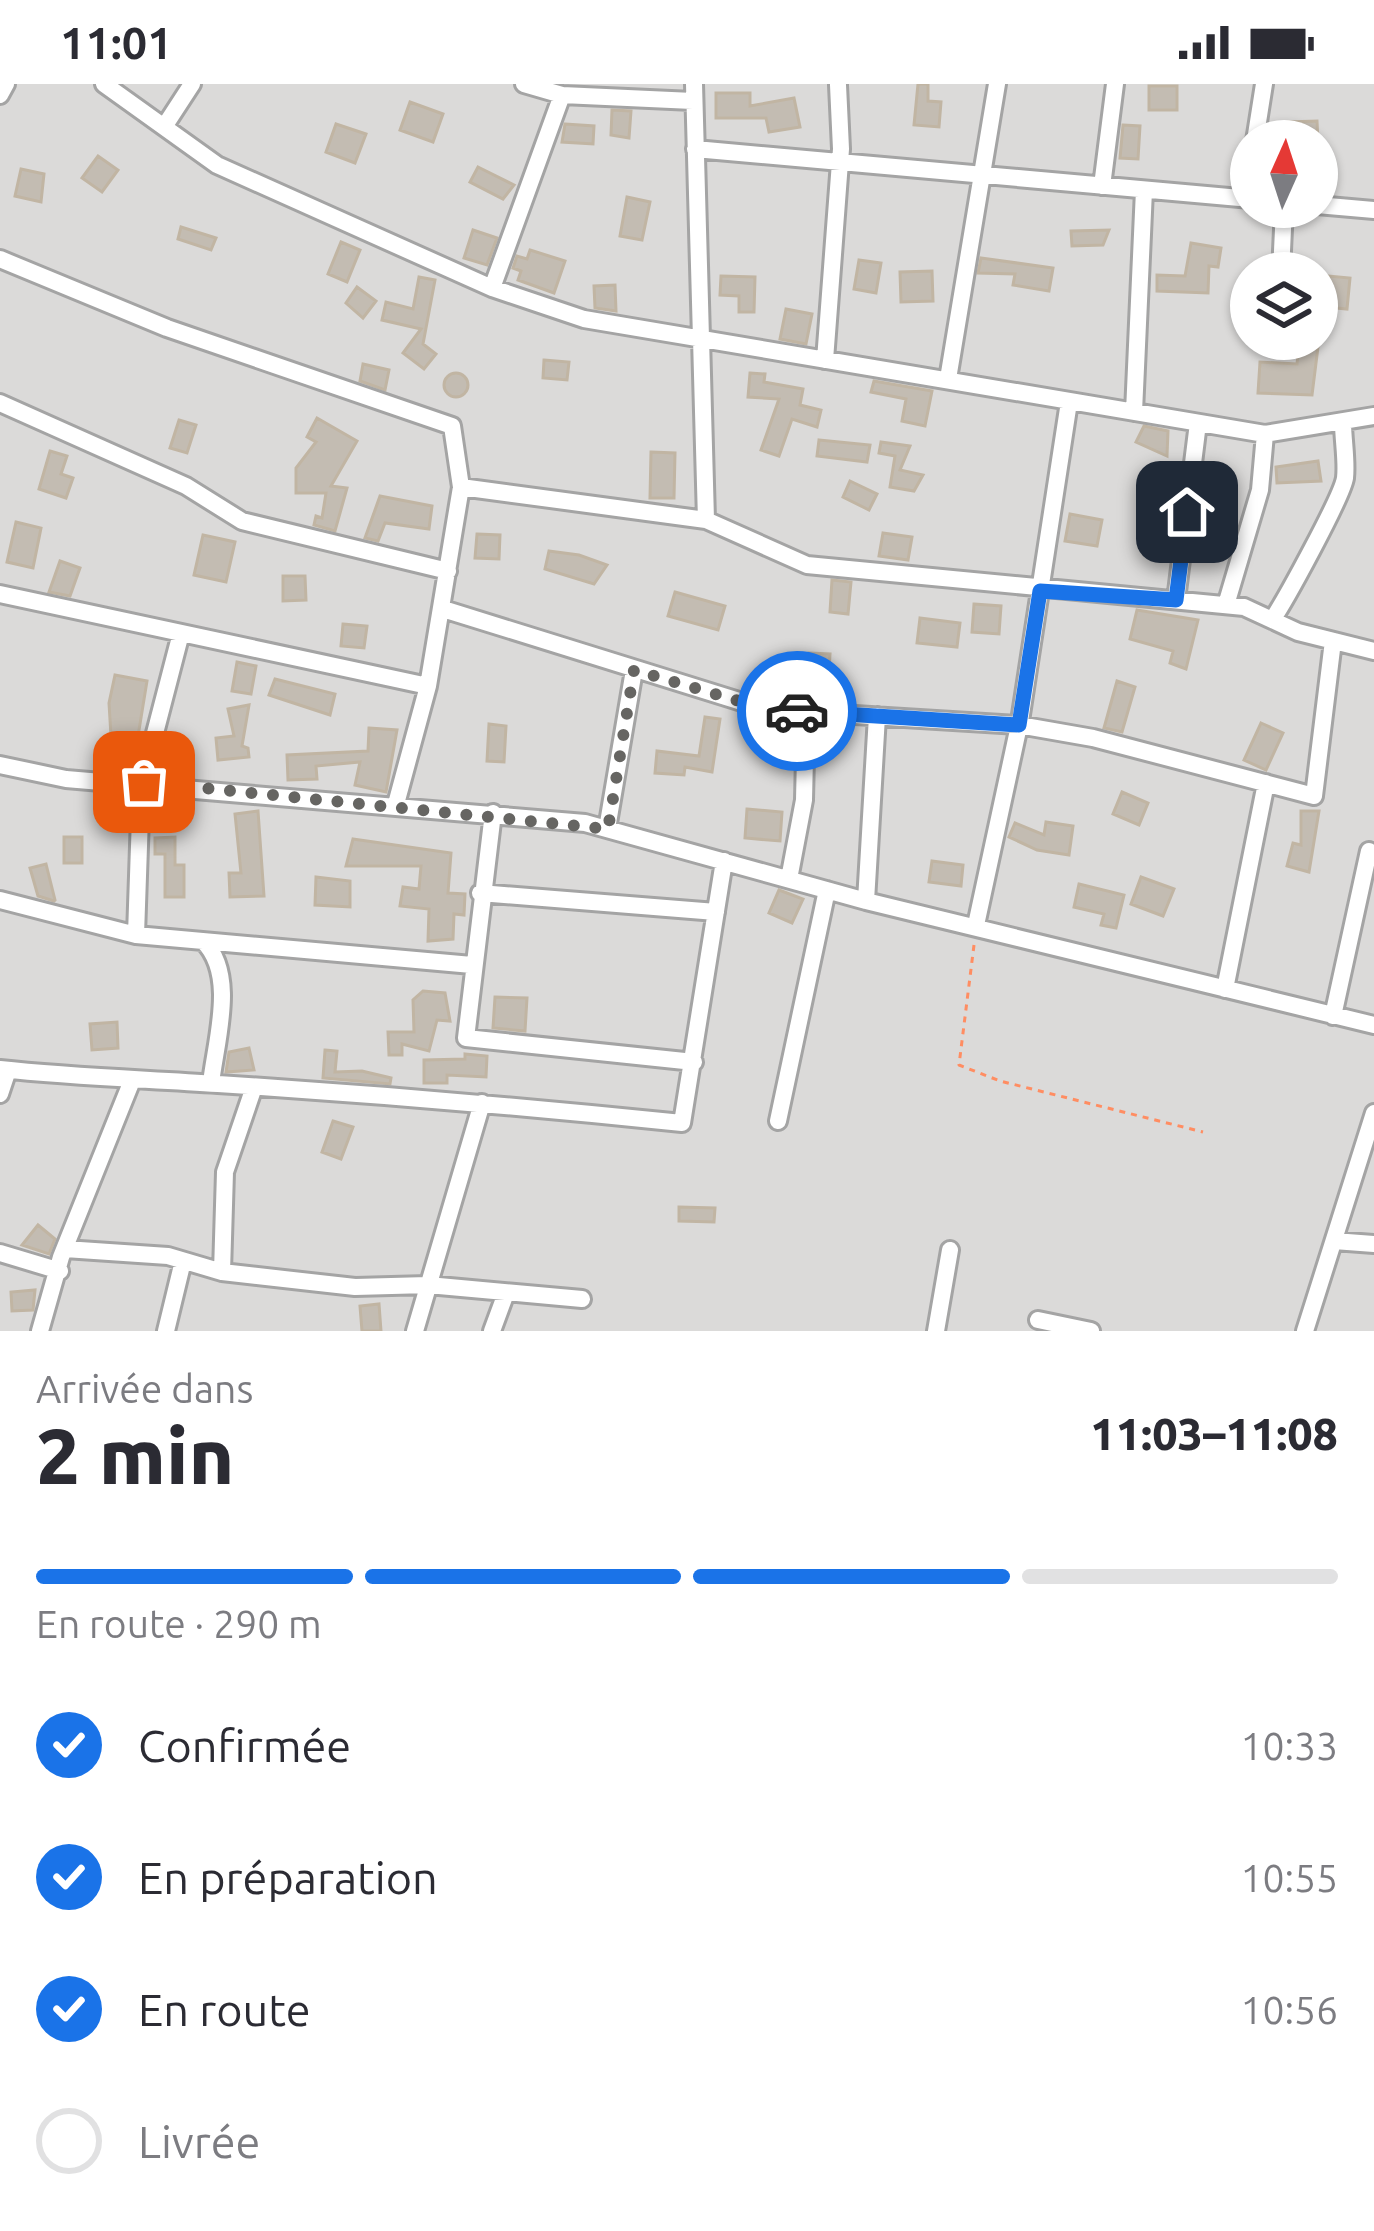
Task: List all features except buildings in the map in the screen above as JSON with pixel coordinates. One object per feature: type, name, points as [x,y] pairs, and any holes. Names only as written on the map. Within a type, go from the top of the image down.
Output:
[{"type":"street","points":[[0,95],[6,84]]},
{"type":"street","points":[[104,84],[218,165],[492,288],[584,320],[1265,434],[1374,416]]},
{"type":"street","points":[[164,127],[192,84]]},
{"type":"street","points":[[524,84],[562,95],[694,93],[706,520]]},
{"type":"street","points":[[948,380],[997,84]]},
{"type":"street","points":[[1102,186],[1114,84]]},
{"type":"street","points":[[1258,120],[1264,84]]},
{"type":"street","points":[[825,360],[838,162],[838,85]]},
{"type":"street","points":[[492,288],[562,95]]},
{"type":"street","points":[[695,149],[1230,197]]},
{"type":"street","points":[[1134,412],[1144,190]]},
{"type":"street","points":[[1338,207],[1374,210]]},
{"type":"street","points":[[0,259],[167,328],[452,426],[461,487],[443,609],[396,804]]},
{"type":"street","points":[[976,925],[1019,725],[1070,402]]},
{"type":"street","points":[[0,403],[185,486],[242,521],[448,571]]},
{"type":"street","points":[[1272,620],[1296,585],[1311,542],[1345,482],[1342,422]]},
{"type":"street","points":[[1176,600],[1198,423]]},
{"type":"street","points":[[1226,605],[1260,490],[1265,434]]},
{"type":"street","points":[[461,487],[706,520],[807,565],[1040,591],[1226,605],[1374,651]]},
{"type":"street","points":[[0,594],[92,610],[180,637],[428,686]]},
{"type":"street","points":[[443,609],[742,702],[806,712],[1019,725],[1093,737],[1314,796],[1333,641]]},
{"type":"street","points":[[136,935],[144,782],[180,637]]},
{"type":"street","points":[[608,829],[634,670]]},
{"type":"street","points":[[790,879],[803,800],[806,712]]},
{"type":"street","points":[[866,901],[877,716]]},
{"type":"street","points":[[0,765],[66,779],[396,804],[608,829],[866,901],[1374,1025]]},
{"type":"street","points":[[1225,989],[1266,783]]},
{"type":"street","points":[[493,813],[466,1038],[694,1062]]},
{"type":"street","points":[[1333,1016],[1369,851]]},
{"type":"street","points":[[0,1094],[4,1070],[131,1083],[212,1083],[482,1103],[682,1123],[724,862]]},
{"type":"street","points":[[778,1121],[827,890]]},
{"type":"street","points":[[480,893],[716,912]]},
{"type":"street","points":[[0,900],[136,935],[472,964]]},
{"type":"street","points":[[202,941],[217,955],[222,980],[212,1083]]},
{"type":"street","points":[[40,1331],[65,1249],[131,1083]]},
{"type":"street","points":[[222,1272],[225,1172],[254,1087]]},
{"type":"street","points":[[415,1331],[482,1103]]},
{"type":"street","points":[[1305,1331],[1374,1113]]},
{"type":"street","points":[[1334,1241],[1374,1244]]},
{"type":"street","points":[[65,1249],[355,1287],[428,1285],[582,1299]]},
{"type":"street","points":[[936,1331],[950,1250]]},
{"type":"street","points":[[0,1253],[60,1271]]},
{"type":"street","points":[[166,1331],[183,1261]]},
{"type":"street","points":[[492,1331],[506,1293]]},
{"type":"street","points":[[1038,1320],[1091,1331]]},
{"type":"path","points":[[976,925],[959,1065],[1000,1081],[1203,1132]]},
{"type":"shaded area","points":[[0,84],[1374,84],[1374,1331],[0,1331]]},
{"type":"way so far","points":[[144,782],[585,823],[608,829],[634,670],[742,702],[797,711]]},
{"type":"route","points":[[797,711],[1019,725],[1040,591],[1176,600],[1187,512]]}]
